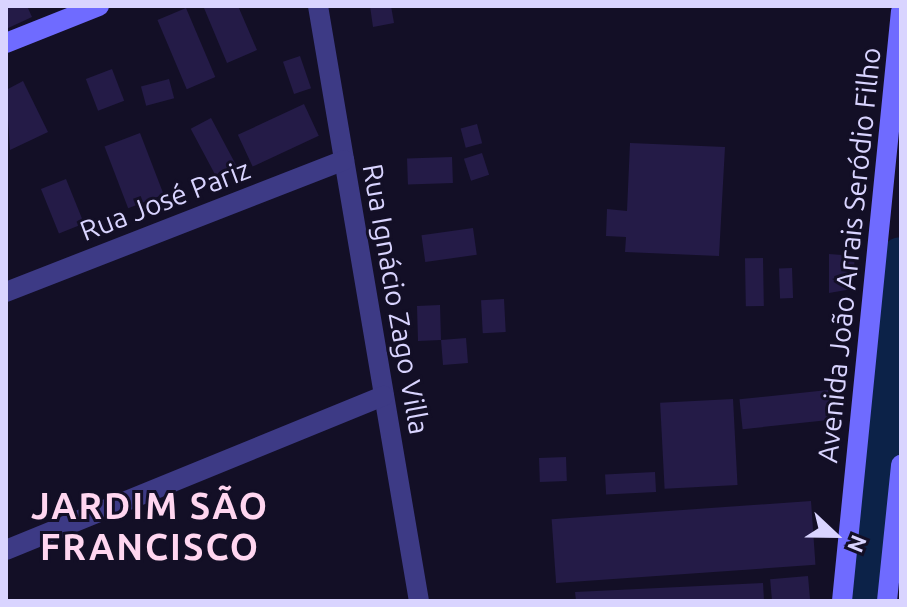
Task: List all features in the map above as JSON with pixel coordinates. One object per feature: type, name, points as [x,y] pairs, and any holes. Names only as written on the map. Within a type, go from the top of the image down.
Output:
[{"type":"main road","points":[[6,43],[99,6]]},
{"type":"main road","name":"Avenida João Arrais Seródio Filho","points":[[842,601],[901,11]]},
{"type":"main road","points":[[887,601],[901,465]]},
{"type":"street","name":"Rua Ignácio Zago Villa","points":[[318,6],[419,601]]},
{"type":"street","name":"Rua José Pariz","points":[[6,292],[344,160]]},
{"type":"street","points":[[6,550],[384,396]]},
{"type":"building","points":[[6,6],[27,6],[32,17],[6,29]]},
{"type":"building","points":[[238,6],[257,50],[227,63],[204,8]]},
{"type":"building","points":[[370,6],[391,6],[394,23],[373,27]]},
{"type":"building","points":[[186,8],[215,77],[187,89],[157,20]]},
{"type":"building","points":[[300,56],[311,88],[294,94],[283,62]]},
{"type":"building","points":[[112,69],[124,101],[98,111],[86,79]]},
{"type":"building","points":[[169,79],[174,98],[146,106],[141,87]]},
{"type":"building","points":[[23,81],[48,132],[10,150],[6,90]]},
{"type":"building","points":[[304,104],[319,136],[253,167],[238,135]]},
{"type":"building","points":[[211,118],[237,167],[217,177],[191,129]]},
{"type":"building","points":[[477,124],[482,143],[466,148],[461,128]]},
{"type":"building","points":[[140,133],[164,195],[128,208],[105,147]]},
{"type":"building","points":[[630,143],[725,147],[719,256],[625,252],[626,237],[606,236],[607,209],[627,211]]},
{"type":"building","points":[[482,153],[489,175],[471,181],[464,159]]},
{"type":"building","points":[[452,157],[453,183],[408,185],[407,159]]},
{"type":"building","points":[[66,179],[84,224],[59,234],[41,189]]},
{"type":"building","points":[[473,228],[477,255],[425,262],[422,235]]},
{"type":"building","points":[[829,254],[855,256],[852,289],[829,293]]},
{"type":"building","points":[[745,258],[763,258],[764,306],[746,306]]},
{"type":"building","points":[[779,268],[792,268],[793,298],[780,298]]},
{"type":"building","points":[[504,299],[506,332],[483,333],[481,300]]},
{"type":"building","points":[[440,305],[441,340],[418,341],[417,306]]},
{"type":"building","points":[[466,338],[468,363],[443,365],[441,340]]},
{"type":"building","points":[[828,390],[831,420],[743,429],[739,399]]},
{"type":"building","points":[[733,399],[738,485],[665,489],[660,403]]},
{"type":"building","points":[[566,457],[567,481],[540,482],[539,458]]},
{"type":"building","points":[[655,472],[656,492],[606,495],[605,475]]},
{"type":"building","points":[[811,501],[815,565],[556,583],[552,519]]},
{"type":"building","points":[[808,576],[810,601],[772,601],[770,579]]},
{"type":"building","points":[[763,583],[764,601],[576,601],[575,592]]},
{"type":"waterway","points":[[862,601],[901,259]]},
{"type":"district","name":"JARDIM SÃO FRANCISCO","points":[[150,526]]}]
